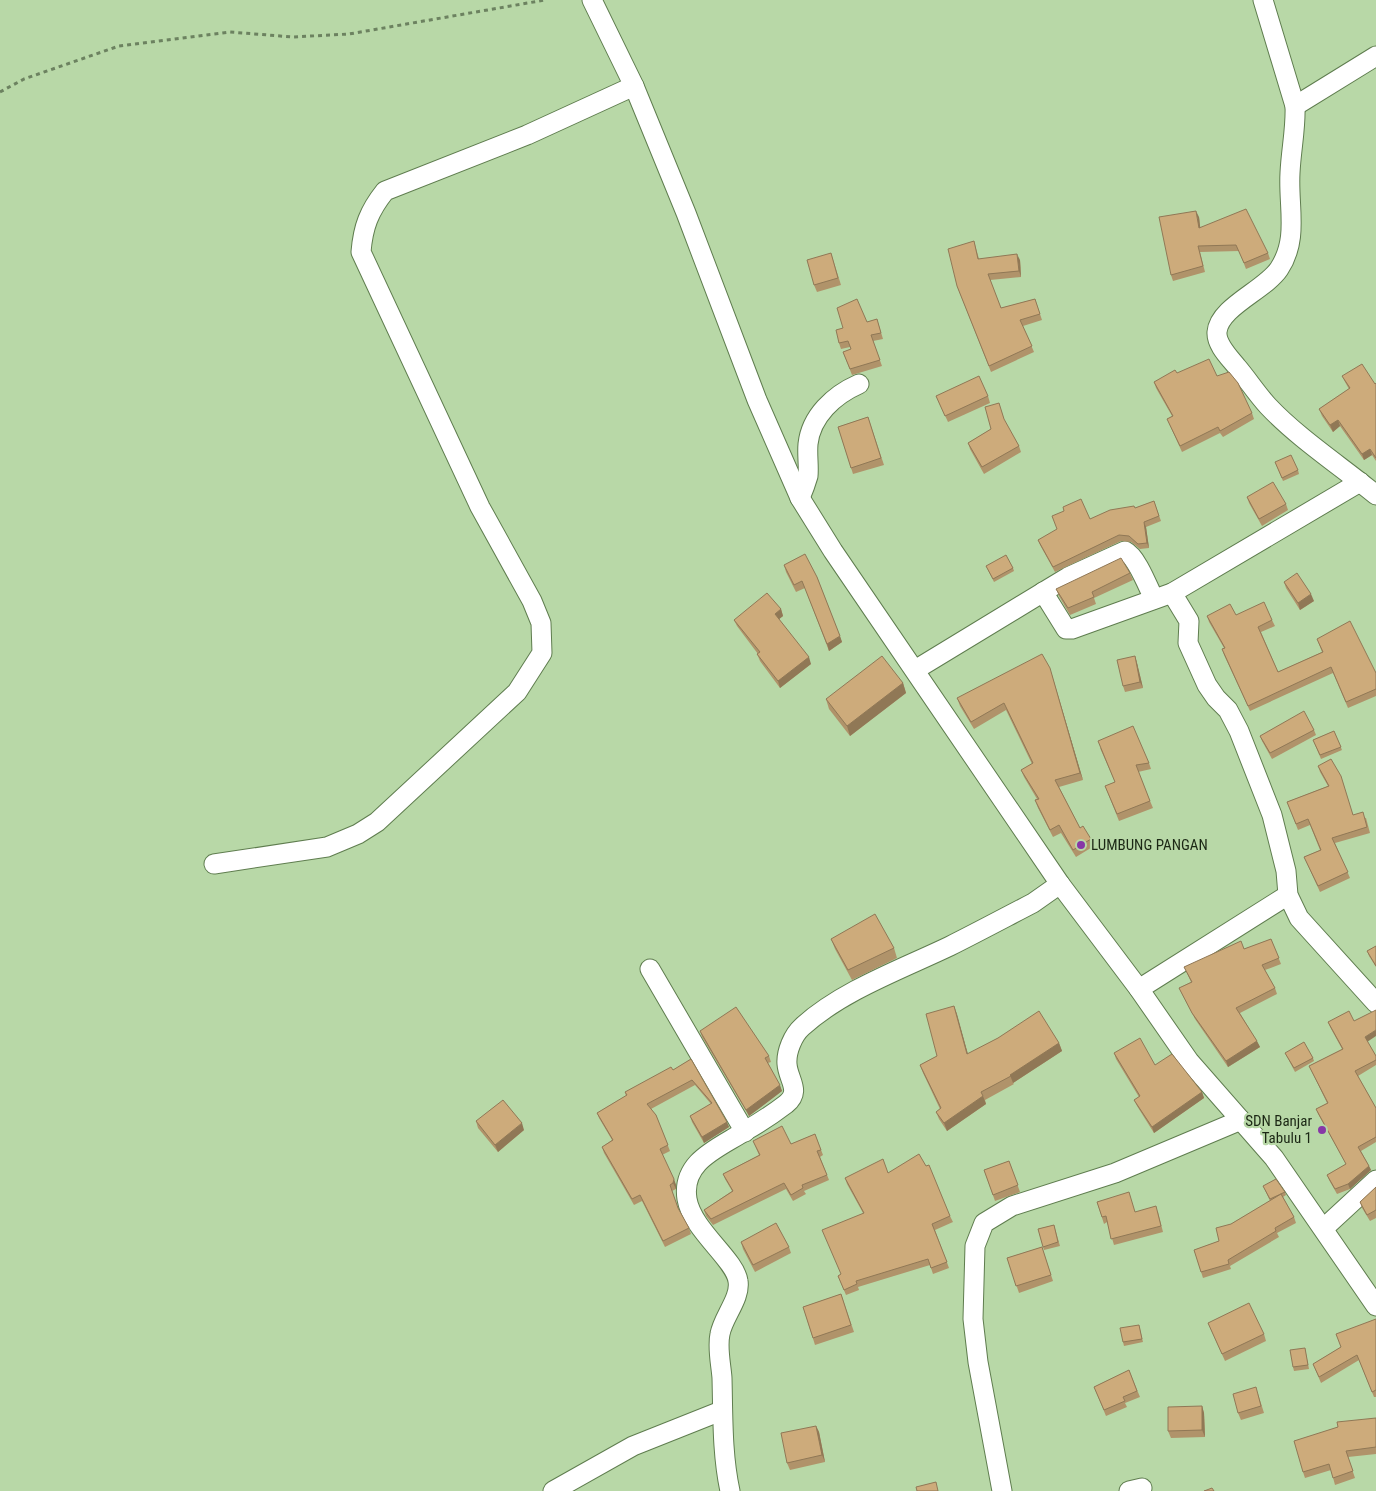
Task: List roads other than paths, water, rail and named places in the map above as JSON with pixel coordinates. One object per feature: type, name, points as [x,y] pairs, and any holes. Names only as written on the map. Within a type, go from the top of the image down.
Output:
[{"type":"street","points":[[592,0],[634,86],[686,213],[753,391],[800,498],[833,551],[1060,884],[1189,1061],[1274,1158],[1376,1306]]},
{"type":"street","points":[[1263,0],[1295,106],[1296,122],[1290,175],[1293,224],[1288,252],[1280,269],[1268,284],[1246,298],[1221,320],[1217,334],[1224,350],[1268,406],[1376,495]]},
{"type":"street","points":[[1295,106],[1376,56]]},
{"type":"street","points":[[214,864],[327,847],[358,834],[377,822],[517,692],[542,653],[541,623],[532,601],[480,506],[361,252],[363,231],[372,208],[385,191],[528,135],[634,86]]},
{"type":"street","points":[[800,498],[808,476],[808,444],[812,427],[824,408],[844,391],[859,384]]},
{"type":"street","points":[[1043,592],[1064,627],[1069,630],[1172,593],[1360,482]]},
{"type":"street","points":[[915,670],[1043,592],[1125,551],[1128,552],[1138,566],[1154,599]]},
{"type":"street","points":[[1172,593],[1190,621],[1188,644],[1207,685],[1228,710],[1240,731],[1272,815],[1286,870],[1288,894],[1299,918],[1376,1003]]},
{"type":"street","points":[[730,1491],[721,1411],[720,1333],[736,1294],[738,1281],[735,1271],[699,1226],[687,1200],[688,1178],[696,1163],[710,1151],[745,1132],[787,1103],[793,1096],[794,1086],[787,1064],[791,1044],[801,1028],[843,998],[1033,903],[1060,884]]},
{"type":"street","points":[[1139,990],[1288,894]]},
{"type":"street","points":[[650,969],[745,1132]]},
{"type":"street","points":[[1002,1491],[978,1362],[973,1319],[975,1246],[984,1223],[1012,1206],[1115,1173],[1173,1151],[1241,1120]]},
{"type":"street","points":[[1324,1228],[1376,1180]]},
{"type":"street","points":[[554,1491],[633,1446],[721,1411]]},
{"type":"place","name":"LUMBUNG PANGAN","points":[[1081,845]]},
{"type":"place","name":"SDN Banjar Tabulu 1","points":[[1322,1130]]}]
